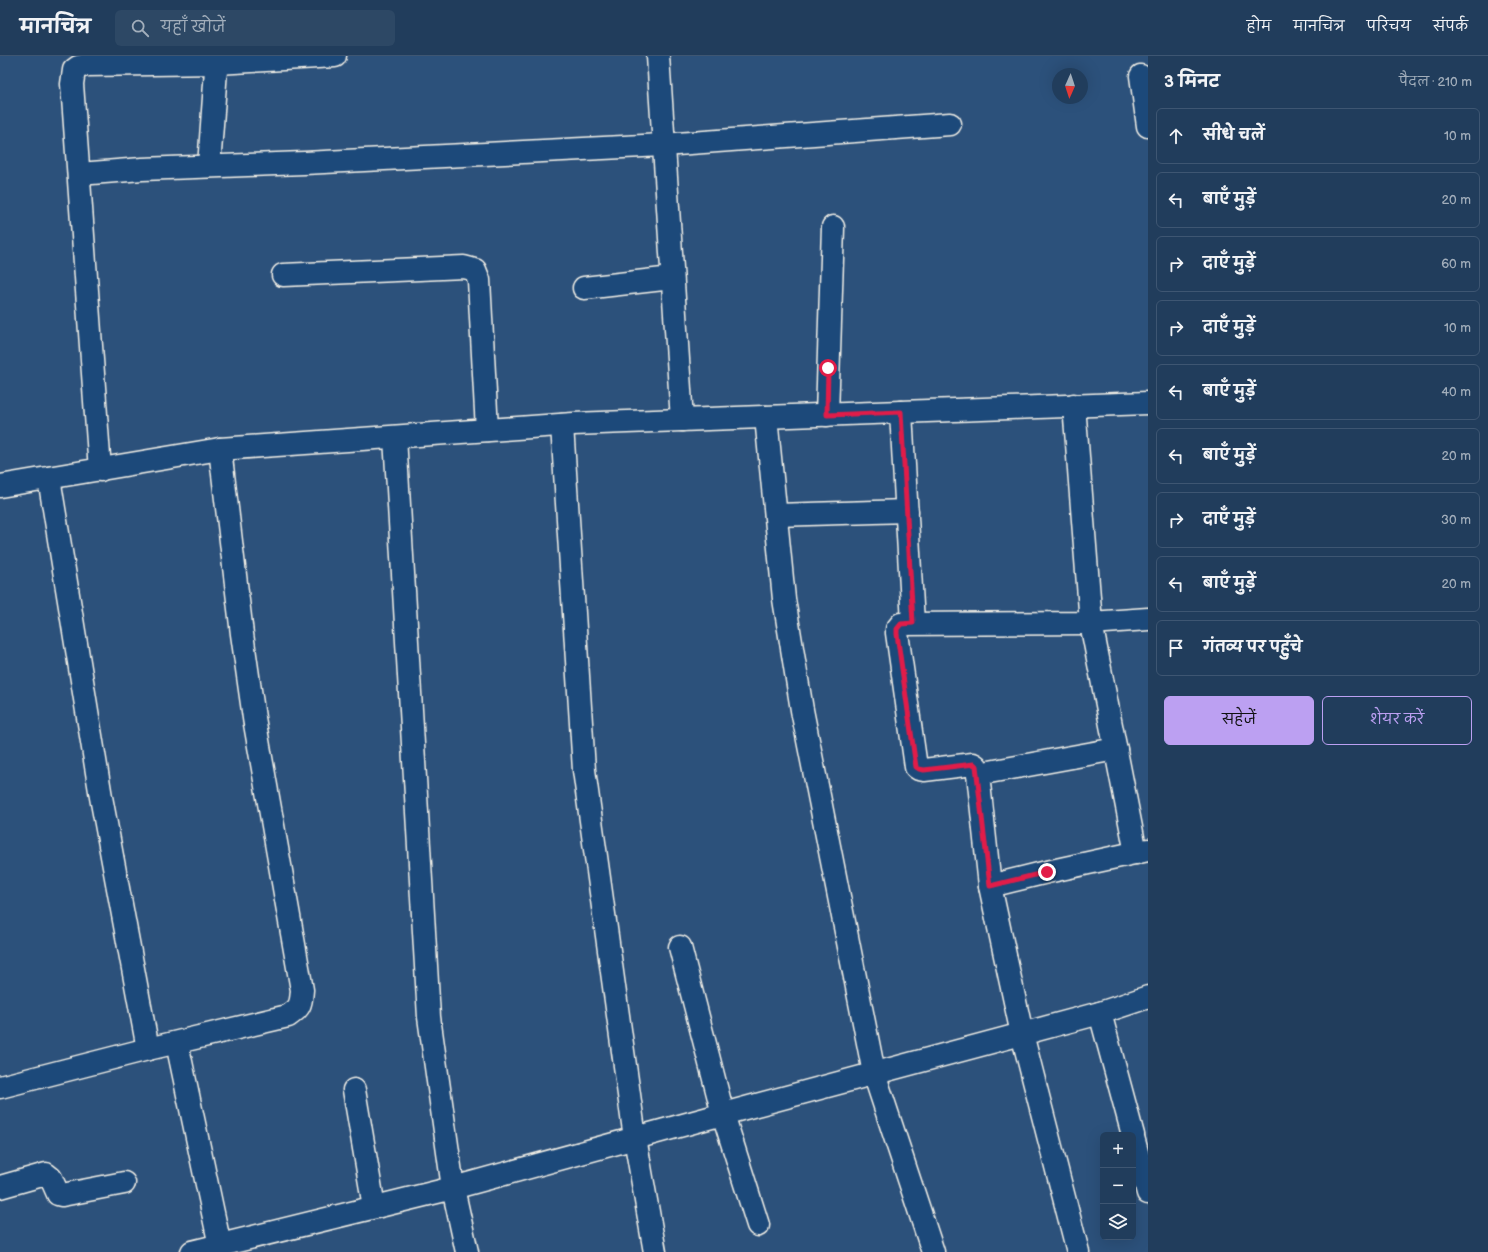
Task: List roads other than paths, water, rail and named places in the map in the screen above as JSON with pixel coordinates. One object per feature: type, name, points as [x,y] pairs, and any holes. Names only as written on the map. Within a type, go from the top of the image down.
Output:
[{"type":"street","points":[[100,470],[72,84],[74,70],[78,66],[217,59],[334,56]]},
{"type":"street","points":[[658,56],[682,420]]},
{"type":"street","points":[[209,166],[217,59]]},
{"type":"street","points":[[1141,76],[1148,126]]},
{"type":"street","points":[[79,174],[142,169],[304,163],[664,145],[950,124]]},
{"type":"street","points":[[827,415],[832,227]]},
{"type":"street","points":[[283,275],[464,267],[475,270],[479,280],[487,430]]},
{"type":"street","points":[[584,288],[672,278]]},
{"type":"street","points":[[0,486],[220,450],[487,430],[562,425],[1148,402]]},
{"type":"street","points":[[990,886],[1047,872],[1142,852],[1116,749],[1091,623],[1074,405]]},
{"type":"street","points":[[901,412],[913,623]]},
{"type":"street","points":[[766,417],[784,599],[802,710],[874,1073],[933,1252]]},
{"type":"street","points":[[562,425],[584,770],[635,1138],[655,1252]]},
{"type":"street","points":[[395,437],[429,1018],[453,1188],[467,1252]]},
{"type":"street","points":[[0,1087],[148,1049],[288,1016],[298,1009],[302,1000],[302,990],[254,718],[242,634],[220,450]]},
{"type":"street","points":[[49,478],[101,797],[148,1049]]},
{"type":"street","points":[[776,515],[907,511]]},
{"type":"street","points":[[1078,1252],[1022,1034],[990,886],[976,766],[974,764],[924,770],[916,767],[897,629],[901,624],[913,623],[1091,623],[1148,619]]},
{"type":"street","points":[[978,774],[1116,749]]},
{"type":"street","points":[[680,947],[723,1114],[758,1225]]},
{"type":"street","points":[[192,1252],[453,1188],[1022,1034],[1148,997]]},
{"type":"street","points":[[1100,1012],[1132,1132]]},
{"type":"street","points":[[177,1043],[220,1246]]},
{"type":"street","points":[[354,1090],[374,1207]]},
{"type":"street","points":[[1136,1147],[1148,1193]]},
{"type":"street","points":[[0,1187],[46,1174],[51,1178],[58,1194],[62,1195],[124,1184]]}]
